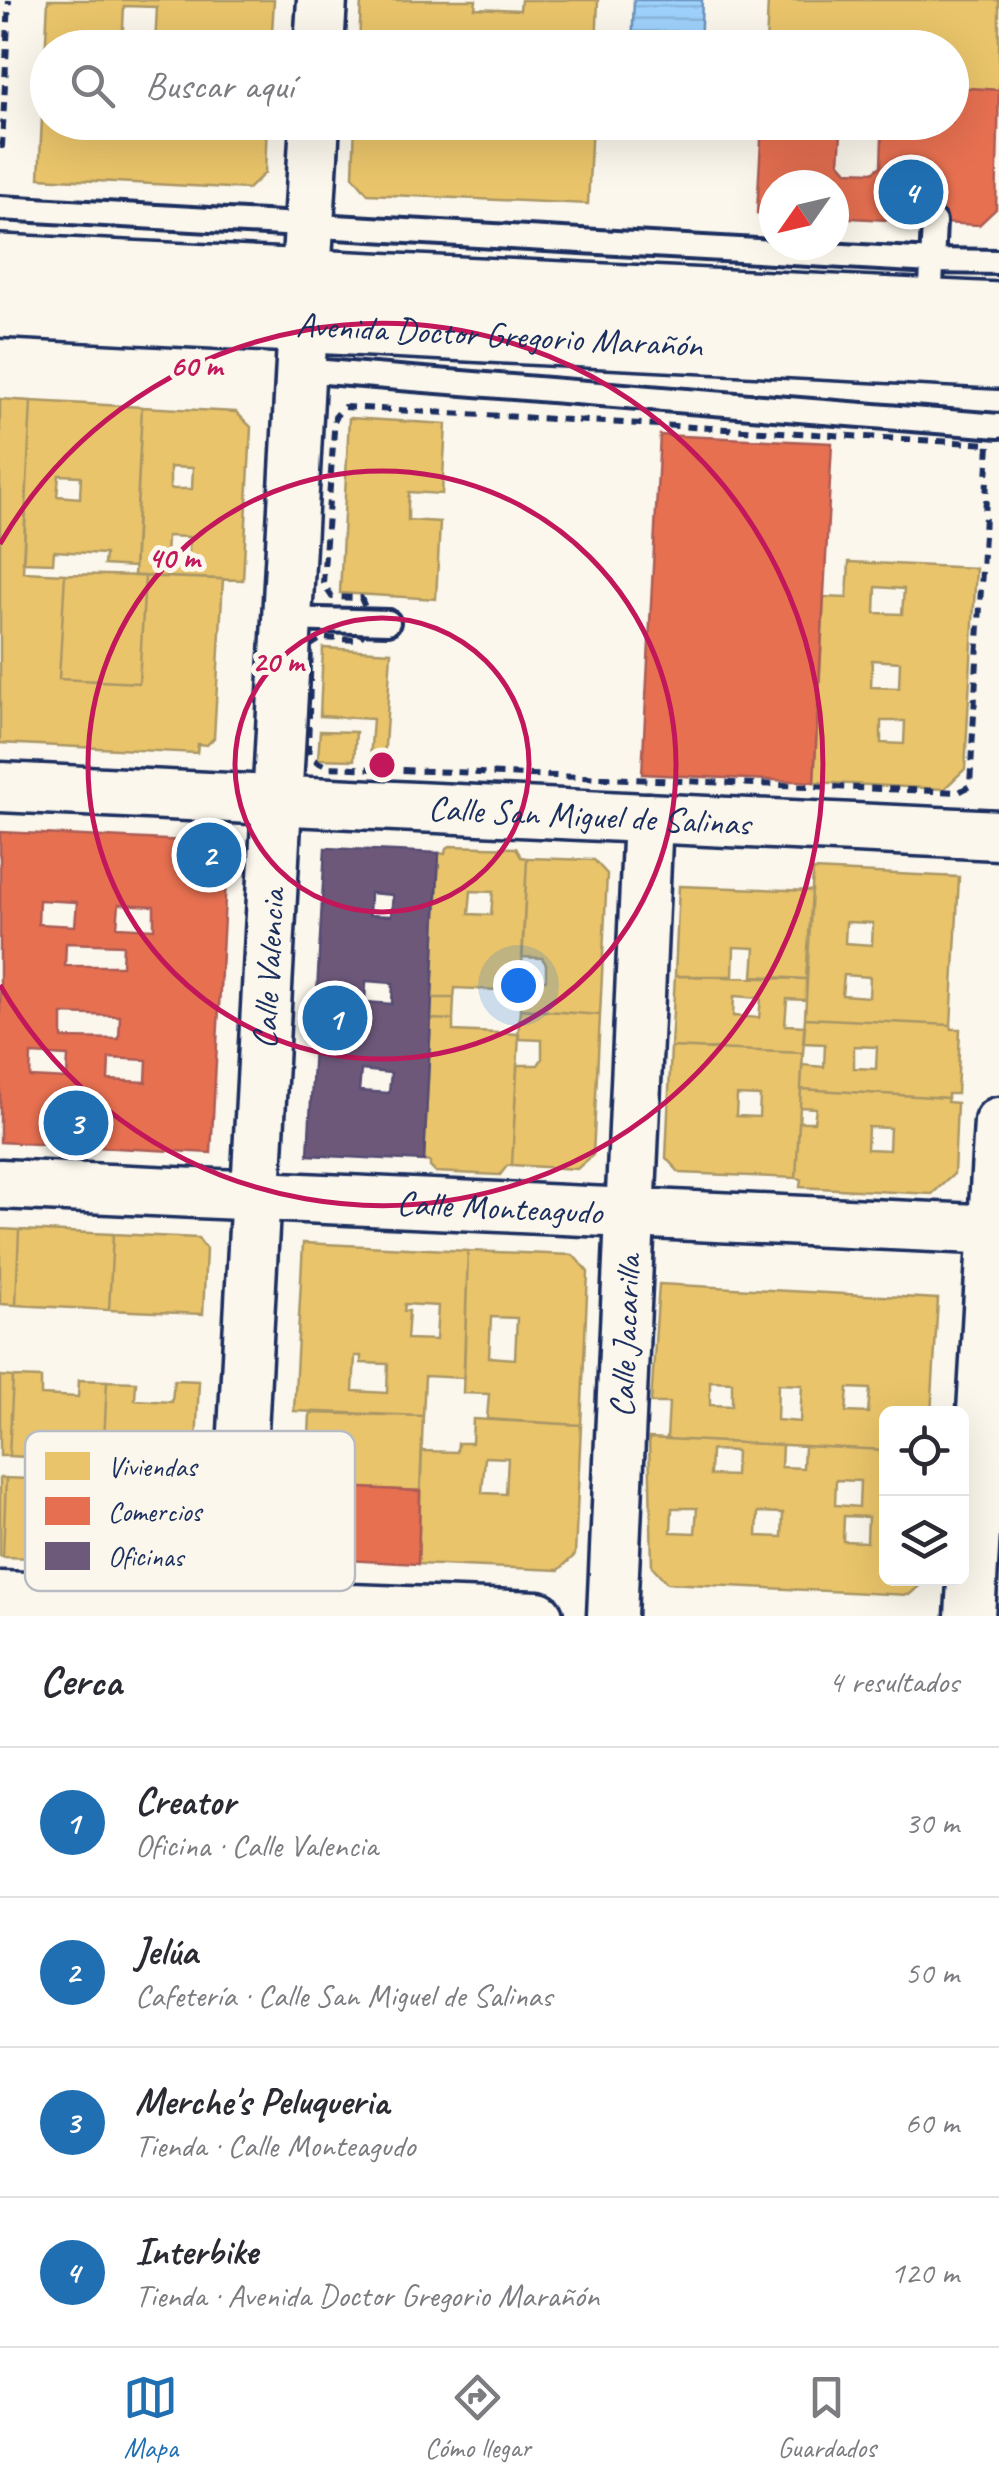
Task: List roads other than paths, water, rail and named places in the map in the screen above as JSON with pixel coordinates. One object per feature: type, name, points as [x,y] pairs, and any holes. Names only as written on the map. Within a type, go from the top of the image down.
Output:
[{"type":"street","points":[[320,30],[322,0]]},
{"type":"street","name":"Calle Valencia","points":[[244,1431],[313,140]]},
{"type":"street","name":"Avenida Doctor Gregorio Marañón","points":[[0,263],[304,300],[999,360]]},
{"type":"street","name":"Avenida Doctor Gregorio Marañón","points":[[0,309],[931,284],[999,311]]},
{"type":"street","name":"Calle San Miguel de Salinas","points":[[0,787],[999,835]]},
{"type":"street","name":"Calle Jacarilla","points":[[612,1616],[648,818]]},
{"type":"street","points":[[970,1616],[996,1230],[999,1122]]},
{"type":"street","name":"Calle Monteagudo","points":[[0,1184],[996,1230]]},
{"type":"street","points":[[0,1596],[234,1611],[538,1616]]},
{"type":"lane","points":[[0,208],[304,300],[999,426]]},
{"type":"lane","points":[[934,222],[931,284],[999,262]]},
{"type":"lane","points":[[287,619],[388,622]]},
{"type":"water","points":[[634,0],[702,0],[701,30],[633,30]]},
{"type":"place","name":"Interbike","points":[[911,192]]},
{"type":"place","name":"Jelúa","points":[[209,855]]},
{"type":"place","name":"Creator","points":[[335,1018]]},
{"type":"place","name":"Merche's Peluqueria","points":[[76,1123]]}]
